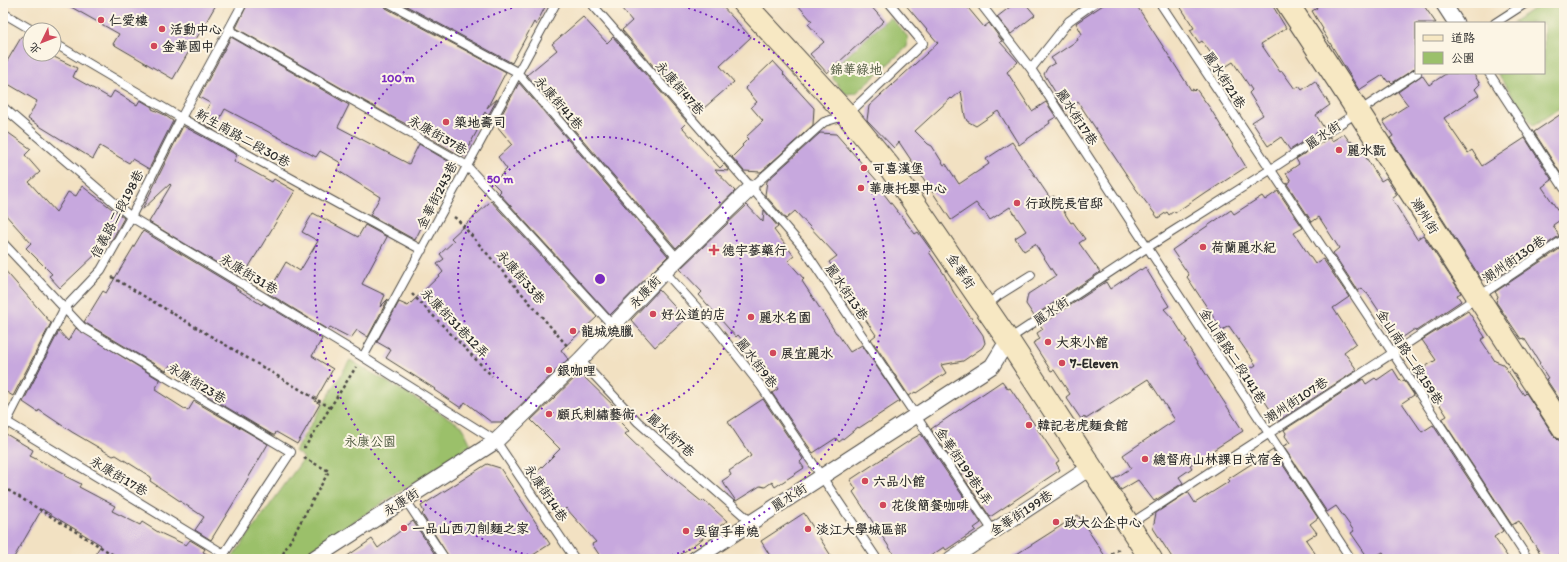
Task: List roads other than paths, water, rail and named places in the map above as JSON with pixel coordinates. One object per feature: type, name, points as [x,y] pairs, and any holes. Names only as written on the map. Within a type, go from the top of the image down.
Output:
[{"type":"street","name":"金華街","points":[[744,3],[847,115],[888,165],[1008,340],[1151,559]]},
{"type":"street","name":"潮州街","points":[[1287,3],[1359,111],[1478,298],[1564,429]]},
{"type":"street","points":[[1443,3],[1455,22]]},
{"type":"street","name":"永康街","points":[[319,557],[405,499],[496,441],[580,360],[665,272],[751,188]]},
{"type":"street","name":"麗水街","points":[[695,559],[992,366],[1008,340]]},
{"type":"street","name":"金華街199巷","points":[[951,559],[1091,467]]},
{"type":"lane","name":"信義路二段198巷","points":[[4,423],[64,309],[101,270],[131,217],[180,118],[243,3]]},
{"type":"lane","name":"永康街41巷","points":[[389,3],[517,72],[678,259]]},
{"type":"lane","name":"金華街243巷","points":[[363,356],[422,250],[466,165],[556,3]]},
{"type":"lane","name":"永康街47巷","points":[[592,3],[751,188]]},
{"type":"lane","name":"永康街","points":[[751,188],[824,122],[847,115],[923,43],[891,5],[893,3]]},
{"type":"lane","name":"麗水街17巷","points":[[980,3],[1031,69],[1148,247]]},
{"type":"lane","points":[[1031,69],[1069,21],[1094,3]]},
{"type":"lane","name":"麗水街21巷","points":[[1160,3],[1270,170]]},
{"type":"lane","points":[[1497,22],[1526,3]]},
{"type":"lane","points":[[3,14],[22,24]]},
{"type":"lane","name":"永康街37巷","points":[[229,30],[466,165],[613,326]]},
{"type":"lane","name":"新生南路二段30巷","points":[[62,48],[180,118],[422,250]]},
{"type":"lane","name":"麗水街","points":[[1008,340],[1148,247],[1270,170],[1415,74]]},
{"type":"lane","points":[[1490,74],[1564,188]]},
{"type":"lane","name":"永康街31巷","points":[[3,107],[131,217],[363,356],[496,441]]},
{"type":"lane","name":"金山南路二段159巷","points":[[1270,170],[1528,559]]},
{"type":"lane","name":"麗水街13巷","points":[[751,188],[802,246],[916,415]]},
{"type":"lane","name":"潮州街130巷","points":[[1478,298],[1564,239]]},
{"type":"lane","name":"永康街23巷","points":[[3,243],[82,327],[291,452],[223,556]]},
{"type":"lane","name":"金山南路二段141巷","points":[[1148,247],[1351,559]]},
{"type":"lane","name":"麗水街9巷","points":[[665,272],[716,329],[761,386],[877,559]]},
{"type":"lane","points":[[985,306],[1031,275]]},
{"type":"lane","name":"潮州街107巷","points":[[1129,524],[1392,352],[1478,298]]},
{"type":"lane","name":"麗水街7巷","points":[[580,360],[638,422],[751,522]]},
{"type":"lane","name":"金華街199巷1弄","points":[[916,415],[993,531]]},
{"type":"lane","name":"永康街17巷","points":[[4,423],[223,556]]},
{"type":"lane","name":"永康街14巷","points":[[496,441],[575,559]]},
{"type":"lane","points":[[405,499],[445,559]]},
{"type":"place","name":"仁愛樓","points":[[101,20]]},
{"type":"place","name":"活動中心","points":[[162,29]]},
{"type":"place","name":"金華國中","points":[[154,46]]},
{"type":"place","name":"築地壽司","points":[[446,122]]},
{"type":"place","name":"麗水翫","points":[[1339,150]]},
{"type":"place","name":"可喜漢堡","points":[[864,168]]},
{"type":"place","name":"華康托嬰中心","points":[[861,188]]},
{"type":"place","name":"行政院長官邸","points":[[1017,203]]},
{"type":"place","name":"荷蘭麗水紀","points":[[1203,247]]},
{"type":"place","name":"德宇蔘藥行","points":[[714,250]]},
{"type":"place","name":"好公道的店","points":[[653,314]]},
{"type":"place","name":"麗水名園","points":[[751,317]]},
{"type":"place","name":"龍城燒臘","points":[[573,331]]},
{"type":"place","name":"大來小館","points":[[1048,342]]},
{"type":"place","name":"展宜麗水","points":[[773,353]]},
{"type":"place","name":"7-Eleven","points":[[1062,363]]},
{"type":"place","name":"銀咖哩","points":[[549,370]]},
{"type":"place","name":"顧氏剌繡藝術","points":[[549,414]]},
{"type":"place","name":"韓記老虎麵食館","points":[[1029,425]]},
{"type":"place","name":"總督府山林課日式宿舍","points":[[1145,459]]},
{"type":"place","name":"六品小館","points":[[865,481]]},
{"type":"place","name":"花俊簡餐咖啡","points":[[883,505]]},
{"type":"place","name":"政大公企中心","points":[[1056,522]]},
{"type":"place","name":"一品山西刀削麵之家","points":[[404,528]]},
{"type":"place","name":"淡江大學城區部","points":[[808,529]]},
{"type":"place","name":"吳留手串燒","points":[[686,531]]},
{"type":"park label","name":"錦華綠地","points":[[856,69]]},
{"type":"park label","name":"永康公園","points":[[370,441]]}]
